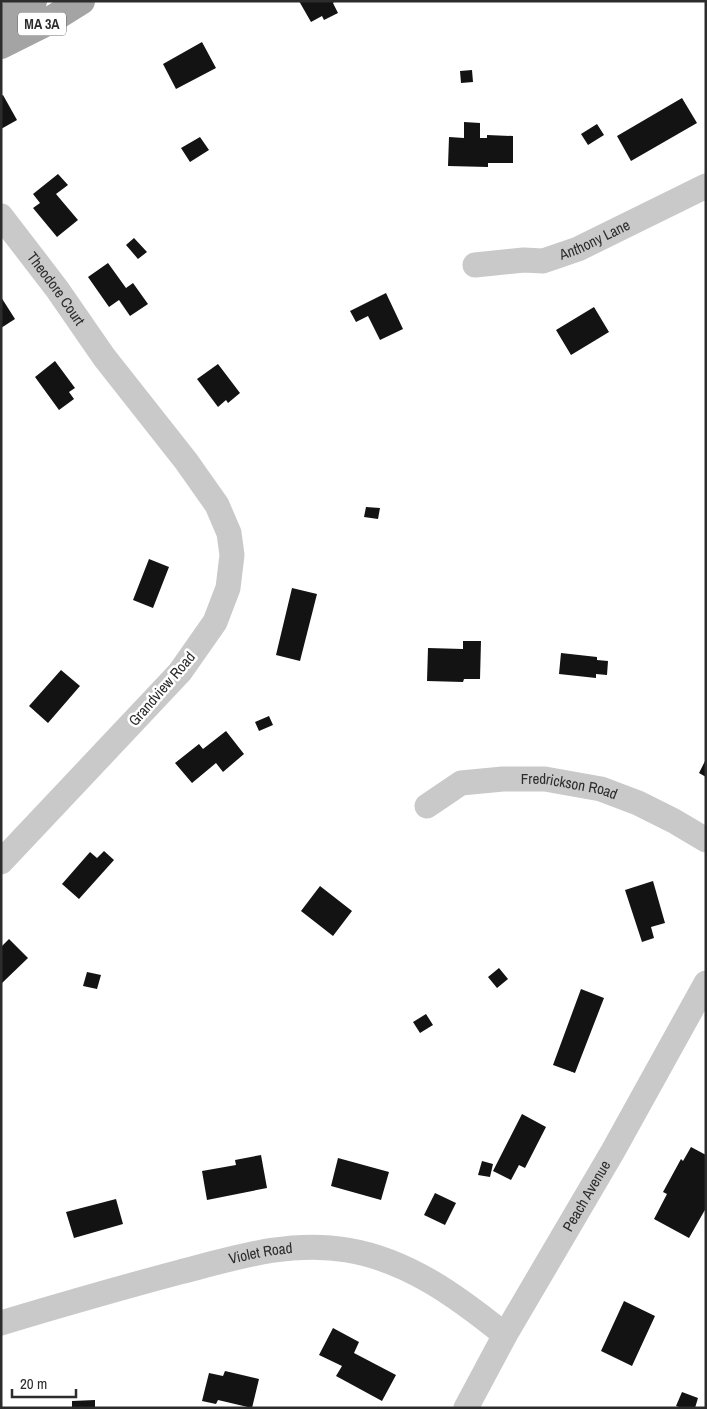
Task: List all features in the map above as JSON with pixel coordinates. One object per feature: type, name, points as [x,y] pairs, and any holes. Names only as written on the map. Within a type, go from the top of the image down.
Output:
[{"type":"main road","name":"MA 3A","points":[[1,20],[33,1]]},
{"type":"main road","name":"MA 3A","points":[[1,45],[48,21],[81,1]]},
{"type":"street","name":"Anthony Lane","points":[[475,265],[524,260],[543,261],[578,249],[706,186]]},
{"type":"street","name":"Theodore Court","points":[[1,216],[57,289],[110,363]]},
{"type":"street","name":"Grandview Road","points":[[1,862],[180,672],[215,622],[228,588],[232,555],[229,533],[217,505],[186,461],[110,363]]},
{"type":"street","name":"Fredrickson Road","points":[[427,806],[461,783],[502,779],[545,779],[601,789],[674,821],[706,840]]},
{"type":"street","name":"Peach Avenue","points":[[466,1408],[505,1335],[613,1151],[706,983]]},
{"type":"street","name":"Violet Road","points":[[1,1323],[242,1256],[279,1249],[314,1247],[347,1250],[397,1265],[428,1279],[466,1303],[505,1335]]},
{"type":"building","points":[[299,1],[335,1],[333,3],[338,13],[324,20],[322,16],[311,22]]},
{"type":"building","points":[[202,42],[216,68],[176,89],[163,64]]},
{"type":"building","points":[[472,70],[473,82],[461,83],[460,71]]},
{"type":"building","points":[[3,95],[17,120],[1,129],[1,96]]},
{"type":"building","points":[[682,98],[697,123],[631,161],[617,136]]},
{"type":"building","points":[[464,122],[480,123],[480,138],[487,138],[487,135],[513,136],[513,163],[488,163],[488,167],[448,166],[449,137],[464,138]]},
{"type":"building","points":[[597,124],[604,135],[588,145],[581,134]]},
{"type":"building","points":[[200,137],[209,150],[190,162],[181,148]]},
{"type":"building","points":[[58,174],[68,185],[56,194],[78,220],[57,237],[33,208],[40,203],[33,194]]},
{"type":"building","points":[[134,238],[147,252],[138,259],[126,245]]},
{"type":"building","points":[[108,263],[126,288],[133,283],[148,304],[130,316],[119,300],[109,307],[88,277]]},
{"type":"building","points":[[386,293],[403,329],[380,340],[368,316],[356,322],[350,311]]},
{"type":"building","points":[[1,297],[15,319],[1,328]]},
{"type":"building","points":[[594,307],[609,332],[571,355],[556,330]]},
{"type":"building","points":[[55,361],[75,388],[69,392],[74,399],[59,410],[35,377]]},
{"type":"building","points":[[218,364],[240,393],[228,403],[226,400],[218,407],[197,379]]},
{"type":"building","points":[[366,507],[380,508],[378,519],[364,517]]},
{"type":"building","points":[[149,559],[169,567],[153,608],[133,600]]},
{"type":"building","points":[[292,588],[317,594],[300,661],[276,655]]},
{"type":"building","points":[[463,641],[481,641],[480,679],[464,679],[463,682],[427,681],[428,648],[463,649]]},
{"type":"building","points":[[561,653],[597,657],[597,660],[608,661],[607,675],[596,674],[596,678],[559,674]]},
{"type":"building","points":[[61,670],[80,686],[48,723],[29,706]]},
{"type":"building","points":[[269,716],[273,725],[259,731],[255,722]]},
{"type":"building","points":[[226,731],[244,754],[223,772],[216,763],[192,783],[175,763],[199,744],[203,749]]},
{"type":"building","points":[[706,759],[706,777],[699,773]]},
{"type":"building","points":[[104,851],[114,860],[79,899],[62,884],[90,852],[97,858]]},
{"type":"building","points":[[653,881],[665,923],[651,927],[654,938],[642,942],[625,890]]},
{"type":"building","points":[[320,886],[352,911],[333,936],[301,911]]},
{"type":"building","points":[[9,939],[28,958],[1,984],[1,947]]},
{"type":"building","points":[[499,968],[508,979],[497,988],[488,977]]},
{"type":"building","points":[[87,972],[101,975],[97,989],[83,986]]},
{"type":"building","points":[[581,989],[604,998],[575,1073],[553,1065]]},
{"type":"building","points":[[426,1014],[433,1025],[420,1033],[413,1022]]},
{"type":"building","points":[[522,1114],[546,1127],[525,1168],[519,1165],[511,1180],[493,1171]]},
{"type":"building","points":[[691,1147],[706,1155],[706,1208],[689,1238],[654,1219],[667,1194],[663,1192],[681,1159],[683,1161]]},
{"type":"building","points":[[261,1155],[267,1188],[207,1200],[202,1171],[236,1165],[235,1160]]},
{"type":"building","points":[[338,1158],[389,1172],[381,1200],[331,1186]]},
{"type":"building","points":[[482,1161],[493,1164],[490,1177],[478,1175]]},
{"type":"building","points":[[435,1193],[456,1203],[445,1225],[424,1215]]},
{"type":"building","points":[[116,1199],[123,1224],[74,1238],[66,1212]]},
{"type":"building","points":[[624,1301],[655,1316],[632,1366],[601,1351]]},
{"type":"building","points":[[333,1328],[359,1342],[354,1353],[396,1375],[382,1401],[336,1376],[342,1366],[319,1355]]},
{"type":"building","points":[[225,1371],[259,1379],[252,1408],[218,1400],[216,1404],[202,1401],[209,1373],[223,1376]]},
{"type":"building","points":[[682,1392],[698,1398],[695,1408],[676,1406]]},
{"type":"building","points":[[95,1400],[95,1408],[72,1408],[72,1401]]}]
